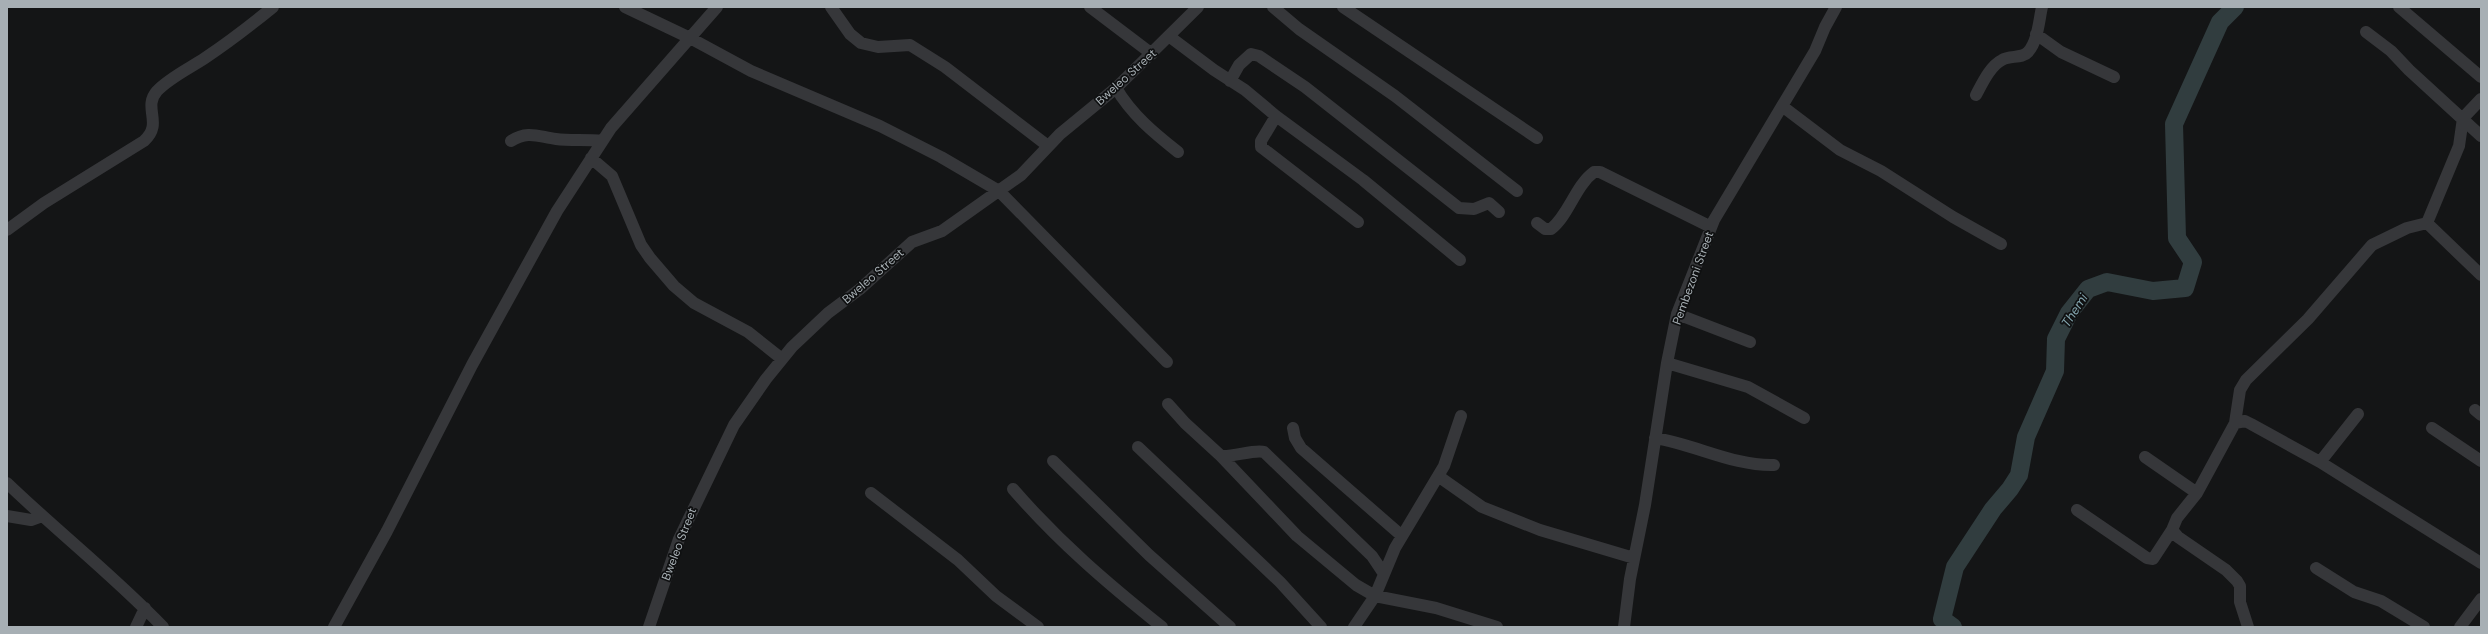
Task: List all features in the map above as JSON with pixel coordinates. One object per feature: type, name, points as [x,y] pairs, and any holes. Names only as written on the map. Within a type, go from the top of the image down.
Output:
[{"type":"street","points":[[7,230],[44,203],[144,141],[152,134],[154,126],[151,103],[158,89],[230,41],[274,7]]},
{"type":"street","points":[[625,7],[690,38],[751,71],[880,126],[941,157],[999,191],[1167,362]]},
{"type":"street","points":[[334,627],[557,211],[611,128],[717,7]]},
{"type":"street","points":[[831,7],[850,34],[861,42],[878,47],[900,44],[916,48],[945,68],[1048,146]]},
{"type":"street","points":[[1090,7],[1152,54]]},
{"type":"street","name":"Bweleo Street","points":[[649,627],[679,539],[703,487],[734,425],[782,358],[828,312],[860,289],[912,242],[942,231],[1021,175],[1048,146],[1116,88],[1170,37],[1198,7]]},
{"type":"street","points":[[1273,7],[1299,29],[1395,96],[1517,191]]},
{"type":"street","points":[[1343,7],[1537,138]]},
{"type":"street","points":[[1976,95],[2000,60],[2011,56],[2022,56],[2028,52],[2036,34],[2042,7]]},
{"type":"street","points":[[2399,7],[2481,77]]},
{"type":"street","name":"Pembezoni Street","points":[[1624,627],[1667,362],[1677,314],[1711,227],[1815,51],[1832,8]]},
{"type":"street","points":[[2366,32],[2463,118],[2481,136]]},
{"type":"street","points":[[2036,34],[2061,52],[2114,76]]},
{"type":"street","points":[[1170,37],[1364,180],[1460,260]]},
{"type":"street","points":[[1230,81],[1245,58],[1251,54],[1258,56],[1305,87],[1460,208],[1474,209],[1489,202],[1499,212]]},
{"type":"street","points":[[1116,88],[1126,104],[1138,118],[1178,152]]},
{"type":"street","points":[[2427,223],[2459,146],[2463,118],[2481,99]]},
{"type":"street","points":[[1782,106],[1840,150],[1881,171],[1953,217],[2001,244]]},
{"type":"street","points":[[1276,116],[1261,141],[1261,147],[1358,222]]},
{"type":"street","points":[[511,141],[519,136],[535,134],[555,139],[602,141]]},
{"type":"street","points":[[591,158],[612,176],[641,245],[674,286],[694,303],[748,332],[782,358]]},
{"type":"street","points":[[1537,223],[1545,228],[1551,229],[1556,225],[1573,198],[1594,172],[1600,172],[1711,227]]},
{"type":"street","points":[[2427,223],[2481,275]]},
{"type":"street","points":[[2077,510],[2147,558],[2153,558],[2159,552],[2177,518],[2197,493],[2235,423],[2240,390],[2246,380],[2308,318],[2372,245],[2400,230],[2427,223]]},
{"type":"street","points":[[1677,314],[1750,342]]},
{"type":"street","points":[[1667,362],[1748,387],[1804,418]]},
{"type":"street","points":[[1168,404],[1185,423],[1221,456],[1297,536],[1330,566],[1375,596],[1436,608],[1497,627]]},
{"type":"street","points":[[2320,462],[2358,414]]},
{"type":"street","points":[[1354,627],[1375,596],[1402,536],[1444,466],[1461,416]]},
{"type":"street","points":[[2235,423],[2245,421],[2320,462],[2481,564]]},
{"type":"street","points":[[1293,428],[1295,438],[1301,448],[1402,536]]},
{"type":"street","points":[[2432,428],[2481,461]]},
{"type":"street","points":[[1655,438],[1685,443],[1750,465],[1774,466]]},
{"type":"street","points":[[1138,447],[1280,582],[1321,627]]},
{"type":"street","points":[[1221,456],[1244,455],[1255,450],[1264,452],[1372,556],[1384,574]]},
{"type":"street","points":[[2145,457],[2197,493]]},
{"type":"street","points":[[1053,461],[1149,555],[1230,627]]},
{"type":"street","points":[[1438,476],[1482,507],[1540,530],[1634,558]]},
{"type":"street","points":[[7,483],[42,516],[84,551],[145,608],[163,627]]},
{"type":"street","points":[[1013,489],[1044,524],[1087,566],[1162,627]]},
{"type":"street","points":[[872,493],[958,560],[996,596],[1038,627]]},
{"type":"street","points":[[7,516],[31,520],[42,516]]},
{"type":"street","points":[[2172,530],[2178,537],[2226,570],[2238,581],[2240,586],[2240,602],[2248,627]]},
{"type":"street","points":[[2316,568],[2354,592],[2381,601],[2424,627]]},
{"type":"street","points":[[2460,627],[2481,599]]},
{"type":"street","points":[[136,627],[145,608]]},
{"type":"waterway","name":"Themi","points":[[1953,627],[1942,619],[1955,567],[1993,509],[2010,489],[2019,475],[2026,437],[2055,371],[2056,339],[2069,313],[2088,289],[2107,282],[2153,291],[2185,288],[2193,262],[2177,238],[2174,124],[2220,22],[2235,7]]}]
